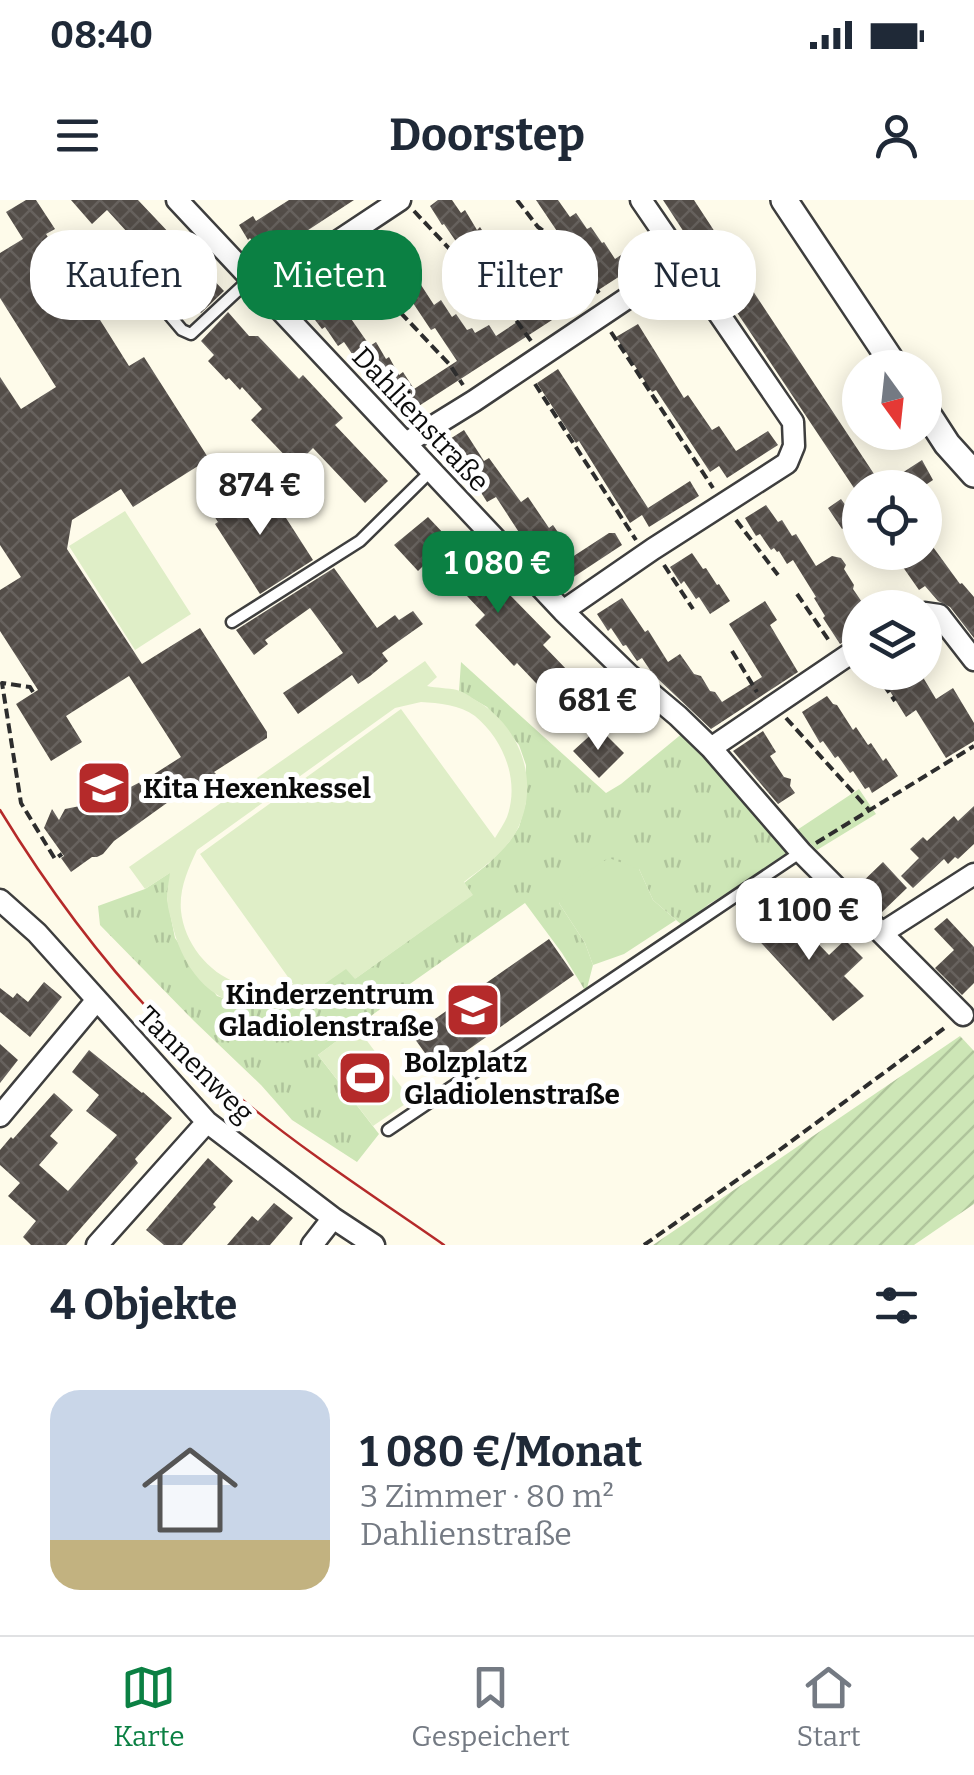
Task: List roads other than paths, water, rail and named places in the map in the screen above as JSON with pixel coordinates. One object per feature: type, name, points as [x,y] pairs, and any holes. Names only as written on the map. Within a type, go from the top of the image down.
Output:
[{"type":"street","name":"Dahlienstraße","points":[[177,200],[237,264]]},
{"type":"street","points":[[355,230],[402,200]]},
{"type":"street","points":[[641,200],[662,230]]},
{"type":"street","points":[[784,200],[884,350]]},
{"type":"street","points":[[406,443],[618,304]]},
{"type":"street","name":"Dahlienstraße","points":[[290,320],[564,611],[710,748],[801,852],[962,1015]]},
{"type":"street","points":[[564,611],[786,462],[794,446],[793,422],[724,320]]},
{"type":"street","points":[[942,436],[974,474]]},
{"type":"street","points":[[942,619],[974,660]]},
{"type":"street","points":[[710,748],[842,659]]},
{"type":"street","points":[[882,934],[974,874]]},
{"type":"street","name":"Tannenweg","points":[[0,900],[37,934],[206,1122],[374,1245]]},
{"type":"street","points":[[0,1116],[96,1001]]},
{"type":"street","points":[[97,1245],[206,1122]]},
{"type":"street","points":[[312,1245],[333,1218]]},
{"type":"lane","points":[[217,314],[237,299]]},
{"type":"lane","points":[[174,320],[192,334],[210,320]]},
{"type":"lane","points":[[232,622],[360,542],[432,470]]},
{"type":"lane","points":[[388,1130],[801,852]]},
{"type":"tram line","points":[[0,810],[79,927],[170,1033],[239,1097],[289,1136],[444,1245]]},
{"type":"place","name":"Kita Hexenkessel","points":[[104,788]]},
{"type":"place","name":"Kinderzentrum Gladiolenstraße","points":[[473,1010]]},
{"type":"place","name":"Bolzplatz Gladiolenstraße","points":[[365,1078]]}]
